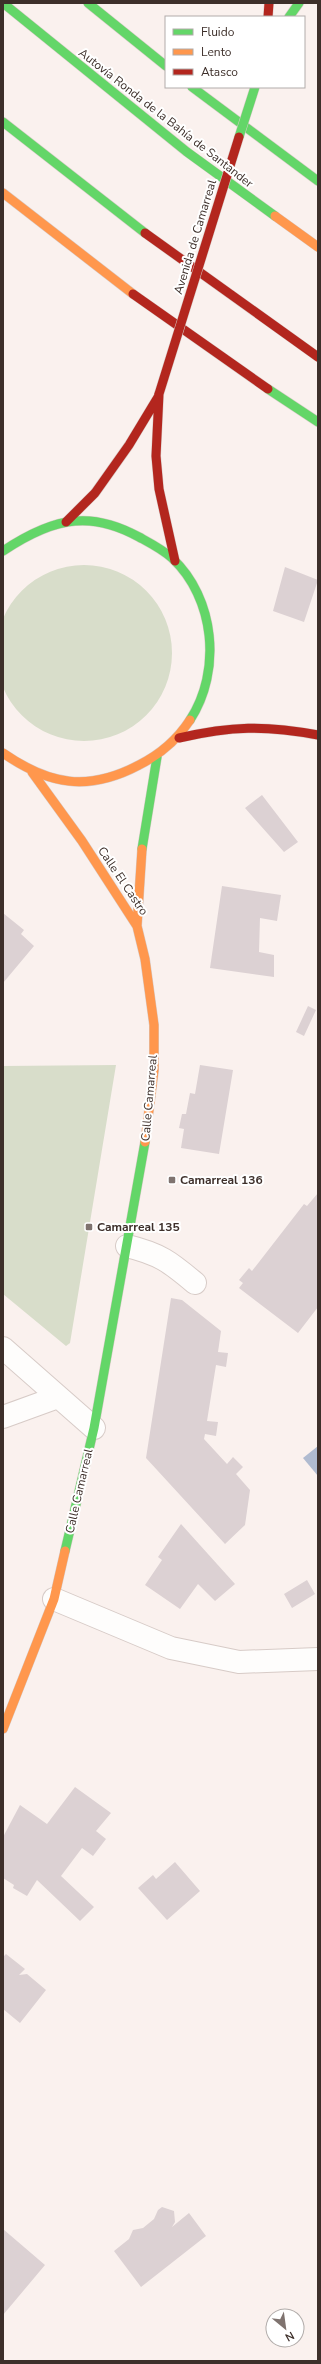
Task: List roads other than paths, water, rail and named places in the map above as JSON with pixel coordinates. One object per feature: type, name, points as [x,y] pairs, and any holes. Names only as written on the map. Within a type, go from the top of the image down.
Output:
[{"type":"highway","name":"Autovía Ronda de la Bahía de Santander","points":[[3,3],[181,148],[318,247]]},
{"type":"highway","points":[[88,3],[165,65]]},
{"type":"highway","points":[[268,16],[269,3]]},
{"type":"highway","points":[[290,16],[299,3]]},
{"type":"highway","points":[[193,88],[277,152],[318,181]]},
{"type":"highway","name":"Avenida de Camarreal","points":[[66,522],[95,493],[129,445],[159,394],[255,88]]},
{"type":"highway","points":[[3,122],[58,167],[196,272],[318,357]]},
{"type":"highway","points":[[3,193],[180,329],[318,422]]},
{"type":"highway","name":"Avenida de Camarreal","points":[[159,394],[156,456],[158,476],[175,561]]},
{"type":"highway","points":[[3,551],[28,535],[66,522],[101,522],[128,530],[160,549],[175,561],[186,575],[204,609],[211,644],[208,682],[194,717],[179,738],[157,757],[140,767],[104,780],[71,781],[32,772],[3,753]]},
{"type":"highway","points":[[179,738],[222,729],[250,727],[289,730],[318,735]]},
{"type":"highway","name":"Calle El Castro","points":[[137,926],[142,852],[157,757]]},
{"type":"highway","name":"Calle El Castro","points":[[32,772],[82,841],[137,926]]},
{"type":"highway","name":"Calle Camarreal","points":[[3,1729],[54,1599],[94,1428],[144,1149],[154,1070],[154,1025],[150,992],[137,926]]},
{"type":"street","points":[[127,1246],[151,1252],[168,1260],[195,1283]]},
{"type":"street","points":[[3,1348],[94,1428]]},
{"type":"street","points":[[3,1417],[58,1397]]},
{"type":"street","points":[[54,1599],[172,1648],[240,1662],[318,1659]]},
{"type":"water","points":[[318,1446],[318,1476],[303,1458]]},
{"type":"place","name":"Camarreal 136","points":[[172,1180]]},
{"type":"place","name":"Camarreal 135","points":[[89,1227]]}]
